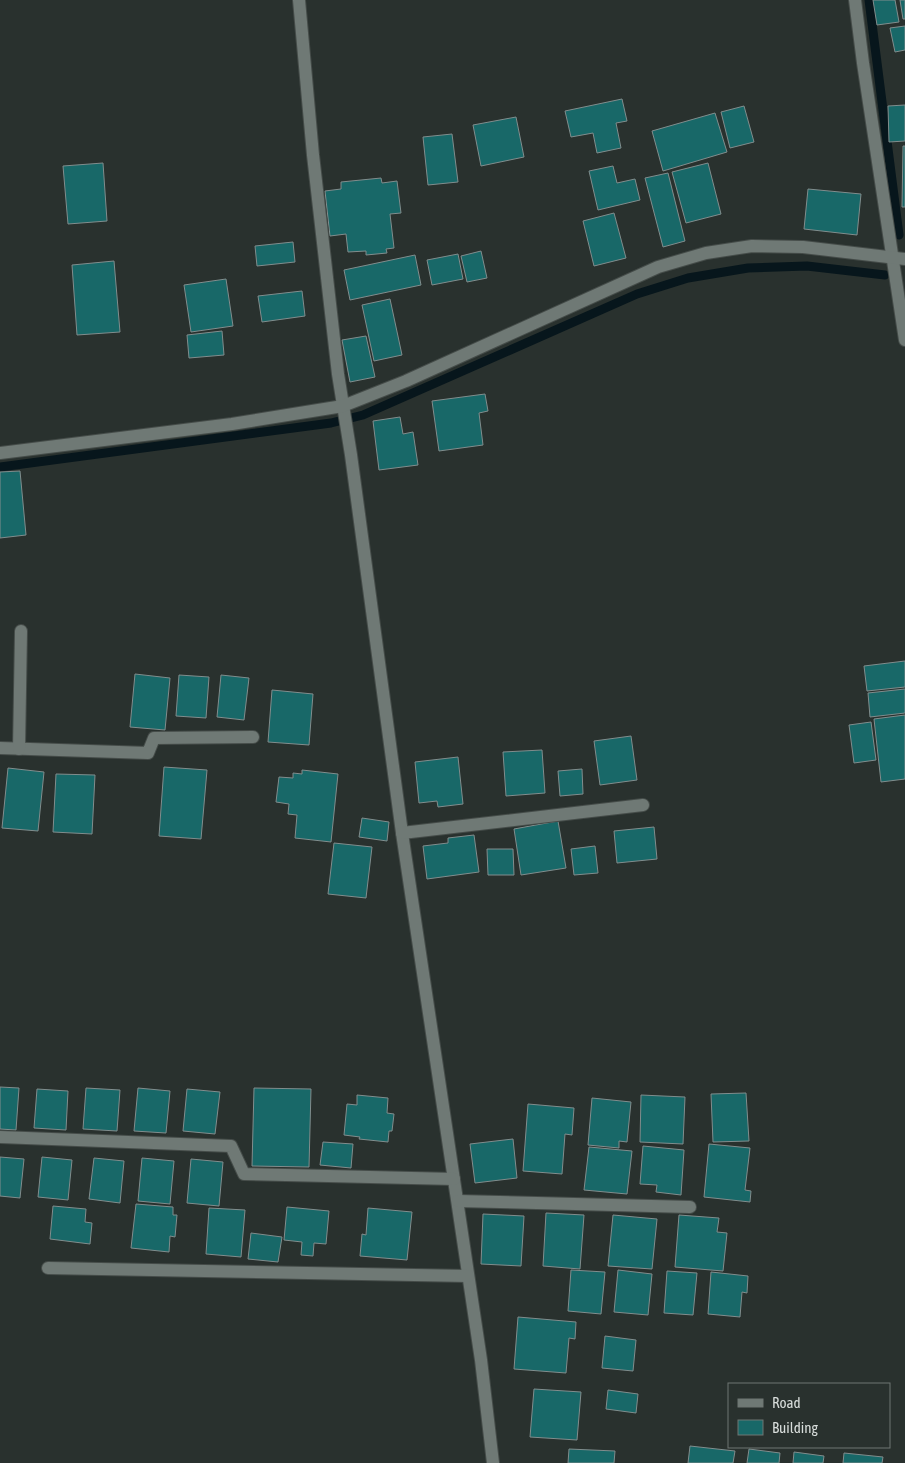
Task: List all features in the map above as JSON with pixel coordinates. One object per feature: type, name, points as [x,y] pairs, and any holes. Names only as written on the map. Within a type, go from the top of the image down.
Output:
[{"type":"street","points":[[299,0],[317,194],[345,415],[402,833],[481,1360],[492,1463]]},
{"type":"street","points":[[855,0],[863,63],[899,259],[905,340]]},
{"type":"street","points":[[0,453],[232,424],[345,415],[406,381],[658,267],[706,253],[752,246],[803,247],[899,259]]},
{"type":"street","points":[[19,749],[21,631]]},
{"type":"street","points":[[0,748],[148,753],[154,738],[253,738]]},
{"type":"street","points":[[402,833],[643,805]]},
{"type":"street","points":[[0,1136],[231,1146],[244,1174],[454,1179]]},
{"type":"street","points":[[458,1201],[690,1207]]},
{"type":"street","points":[[48,1268],[468,1276]]},
{"type":"building","points":[[873,0],[895,0],[899,22],[877,25]]},
{"type":"building","points":[[900,0],[905,0],[905,19],[903,19]]},
{"type":"building","points":[[905,26],[905,50],[895,52],[890,28]]},
{"type":"building","points":[[622,99],[627,121],[616,123],[621,148],[597,153],[593,133],[571,137],[565,111]]},
{"type":"building","points":[[905,105],[905,141],[889,142],[888,106]]},
{"type":"building","points":[[744,106],[754,142],[730,148],[721,112]]},
{"type":"building","points":[[715,113],[727,152],[663,171],[652,131]]},
{"type":"building","points":[[516,117],[524,157],[481,166],[473,125]]},
{"type":"building","points":[[452,134],[458,182],[428,185],[423,137]]},
{"type":"building","points":[[903,146],[905,146],[905,207],[902,207]]},
{"type":"building","points":[[103,163],[107,221],[68,224],[63,166]]},
{"type":"building","points":[[708,163],[721,214],[686,223],[672,172]]},
{"type":"building","points":[[613,166],[617,183],[635,179],[640,200],[598,210],[589,171]]},
{"type":"building","points":[[668,173],[685,241],[663,247],[645,178]]},
{"type":"building","points":[[381,178],[382,183],[397,181],[401,213],[390,214],[394,248],[386,249],[387,253],[366,255],[366,251],[348,252],[346,234],[330,236],[325,191],[341,189],[341,182]]},
{"type":"building","points":[[808,189],[861,194],[857,235],[804,229]]},
{"type":"building","points":[[614,213],[626,258],[594,266],[583,221]]},
{"type":"building","points":[[293,242],[295,262],[257,266],[255,246]]},
{"type":"building","points":[[481,251],[487,278],[467,282],[461,256]]},
{"type":"building","points":[[458,254],[463,279],[432,285],[427,260]]},
{"type":"building","points":[[415,255],[421,285],[350,300],[344,270]]},
{"type":"building","points":[[114,261],[120,332],[77,335],[72,265]]},
{"type":"building","points":[[226,279],[233,326],[191,332],[184,285]]},
{"type":"building","points":[[302,291],[305,316],[262,322],[258,296]]},
{"type":"building","points":[[390,299],[402,355],[374,361],[362,305]]},
{"type":"building","points":[[222,331],[224,355],[189,358],[187,335]]},
{"type":"building","points":[[366,336],[375,377],[350,382],[342,340]]},
{"type":"building","points":[[485,394],[488,411],[479,413],[483,445],[439,451],[432,401]]},
{"type":"building","points":[[400,417],[403,434],[413,432],[418,465],[379,470],[373,421]]},
{"type":"building","points":[[20,471],[26,535],[0,538],[0,472]]},
{"type":"building","points":[[905,661],[905,687],[867,691],[864,666]]},
{"type":"building","points":[[135,674],[170,678],[165,730],[130,727]]},
{"type":"building","points":[[179,675],[209,677],[206,718],[176,716]]},
{"type":"building","points":[[221,675],[249,678],[244,720],[217,717]]},
{"type":"building","points":[[905,689],[905,713],[870,717],[868,693]]},
{"type":"building","points":[[272,690],[313,694],[309,745],[268,742]]},
{"type":"building","points":[[905,715],[905,779],[881,782],[874,719]]},
{"type":"building","points":[[871,722],[876,760],[854,763],[849,725]]},
{"type":"building","points":[[631,736],[637,780],[600,785],[594,741]]},
{"type":"building","points":[[542,750],[545,793],[506,796],[503,752]]},
{"type":"building","points":[[458,757],[463,804],[438,807],[437,801],[419,803],[415,762]]},
{"type":"building","points":[[164,767],[207,770],[201,839],[159,836]]},
{"type":"building","points":[[8,768],[44,772],[38,831],[2,828]]},
{"type":"building","points":[[582,769],[583,794],[560,796],[558,771]]},
{"type":"building","points":[[302,770],[338,774],[331,842],[295,838],[297,815],[288,814],[289,804],[276,802],[279,777],[293,778],[293,773],[302,774]]},
{"type":"building","points":[[56,774],[95,775],[92,834],[53,832]]},
{"type":"building","points":[[362,818],[389,822],[387,841],[359,837]]},
{"type":"building","points":[[558,821],[566,868],[521,875],[514,829]]},
{"type":"building","points":[[654,827],[657,859],[617,863],[614,831]]},
{"type":"building","points":[[474,835],[479,872],[427,879],[423,846],[448,843],[448,838]]},
{"type":"building","points":[[334,843],[372,847],[366,898],[328,894]]},
{"type":"building","points":[[595,846],[598,873],[574,875],[571,849]]},
{"type":"building","points":[[487,849],[513,849],[514,875],[488,875]]},
{"type":"building","points":[[0,1087],[19,1088],[16,1130],[0,1129]]},
{"type":"building","points":[[86,1088],[120,1090],[117,1131],[83,1129]]},
{"type":"building","points":[[138,1088],[170,1091],[166,1133],[134,1131]]},
{"type":"building","points":[[254,1088],[311,1089],[309,1167],[252,1166]]},
{"type":"building","points":[[37,1089],[68,1091],[66,1130],[34,1128]]},
{"type":"building","points":[[187,1089],[220,1092],[215,1134],[183,1131]]},
{"type":"building","points":[[746,1093],[749,1141],[713,1142],[711,1094]]},
{"type":"building","points":[[357,1095],[388,1098],[387,1113],[394,1114],[392,1131],[389,1131],[388,1142],[359,1139],[360,1137],[344,1135],[347,1104],[357,1105]]},
{"type":"building","points":[[641,1095],[685,1097],[683,1144],[640,1142]]},
{"type":"building","points":[[592,1098],[631,1102],[627,1142],[619,1141],[619,1148],[588,1145]]},
{"type":"building","points":[[528,1104],[574,1108],[572,1135],[565,1134],[562,1174],[523,1171]]},
{"type":"building","points":[[513,1139],[517,1178],[475,1183],[470,1144]]},
{"type":"building","points":[[323,1142],[353,1144],[351,1168],[320,1165]]},
{"type":"building","points":[[709,1144],[750,1148],[745,1190],[751,1191],[750,1202],[704,1197]]},
{"type":"building","points":[[643,1146],[684,1150],[681,1195],[656,1192],[657,1185],[640,1184]]},
{"type":"building","points":[[589,1147],[632,1151],[627,1194],[584,1190]]},
{"type":"building","points":[[0,1157],[24,1159],[20,1198],[0,1196]]},
{"type":"building","points":[[42,1157],[72,1160],[68,1200],[38,1197]]},
{"type":"building","points":[[94,1158],[124,1161],[120,1203],[89,1199]]},
{"type":"building","points":[[142,1158],[174,1161],[170,1204],[138,1201]]},
{"type":"building","points":[[191,1159],[223,1162],[219,1206],[187,1203]]},
{"type":"building","points":[[136,1204],[173,1207],[173,1215],[177,1215],[175,1237],[170,1236],[169,1252],[131,1248]]},
{"type":"building","points":[[53,1206],[86,1209],[85,1222],[92,1223],[90,1244],[50,1239]]},
{"type":"building","points":[[287,1207],[329,1211],[326,1244],[314,1243],[313,1256],[301,1255],[302,1242],[284,1240]]},
{"type":"building","points":[[209,1208],[245,1210],[241,1257],[206,1254]]},
{"type":"building","points":[[368,1208],[412,1212],[407,1260],[360,1256],[362,1234],[366,1235]]},
{"type":"building","points":[[546,1213],[584,1215],[580,1269],[543,1266]]},
{"type":"building","points":[[483,1214],[524,1216],[521,1266],[481,1264]]},
{"type":"building","points":[[613,1215],[657,1219],[652,1269],[608,1266]]},
{"type":"building","points":[[679,1215],[719,1218],[717,1232],[727,1233],[723,1271],[675,1267]]},
{"type":"building","points":[[251,1233],[282,1237],[278,1262],[248,1259]]},
{"type":"building","points":[[571,1270],[605,1272],[601,1314],[568,1311]]},
{"type":"building","points":[[618,1270],[652,1274],[648,1315],[614,1312]]},
{"type":"building","points":[[667,1271],[697,1273],[693,1315],[664,1313]]},
{"type":"building","points":[[711,1272],[748,1276],[747,1293],[742,1292],[740,1317],[708,1314]]},
{"type":"building","points":[[518,1317],[576,1322],[575,1339],[569,1338],[566,1373],[514,1369]]},
{"type":"building","points":[[605,1336],[636,1340],[633,1371],[602,1368]]},
{"type":"building","points":[[534,1389],[581,1392],[577,1440],[530,1437]]},
{"type":"building","points":[[608,1390],[638,1394],[636,1413],[606,1409]]},
{"type":"building","points":[[690,1446],[735,1451],[733,1463],[688,1463]]},
{"type":"building","points":[[569,1449],[615,1451],[614,1463],[568,1463]]},
{"type":"building","points":[[749,1449],[780,1453],[779,1463],[747,1463]]},
{"type":"building","points":[[794,1452],[824,1456],[823,1463],[793,1463]]},
{"type":"building","points":[[844,1453],[883,1457],[882,1463],[843,1463]]},
{"type":"waterway","points":[[869,0],[899,235]]},
{"type":"waterway","points":[[0,467],[331,423],[363,415],[637,294],[688,278],[748,268],[807,266],[885,275]]}]
